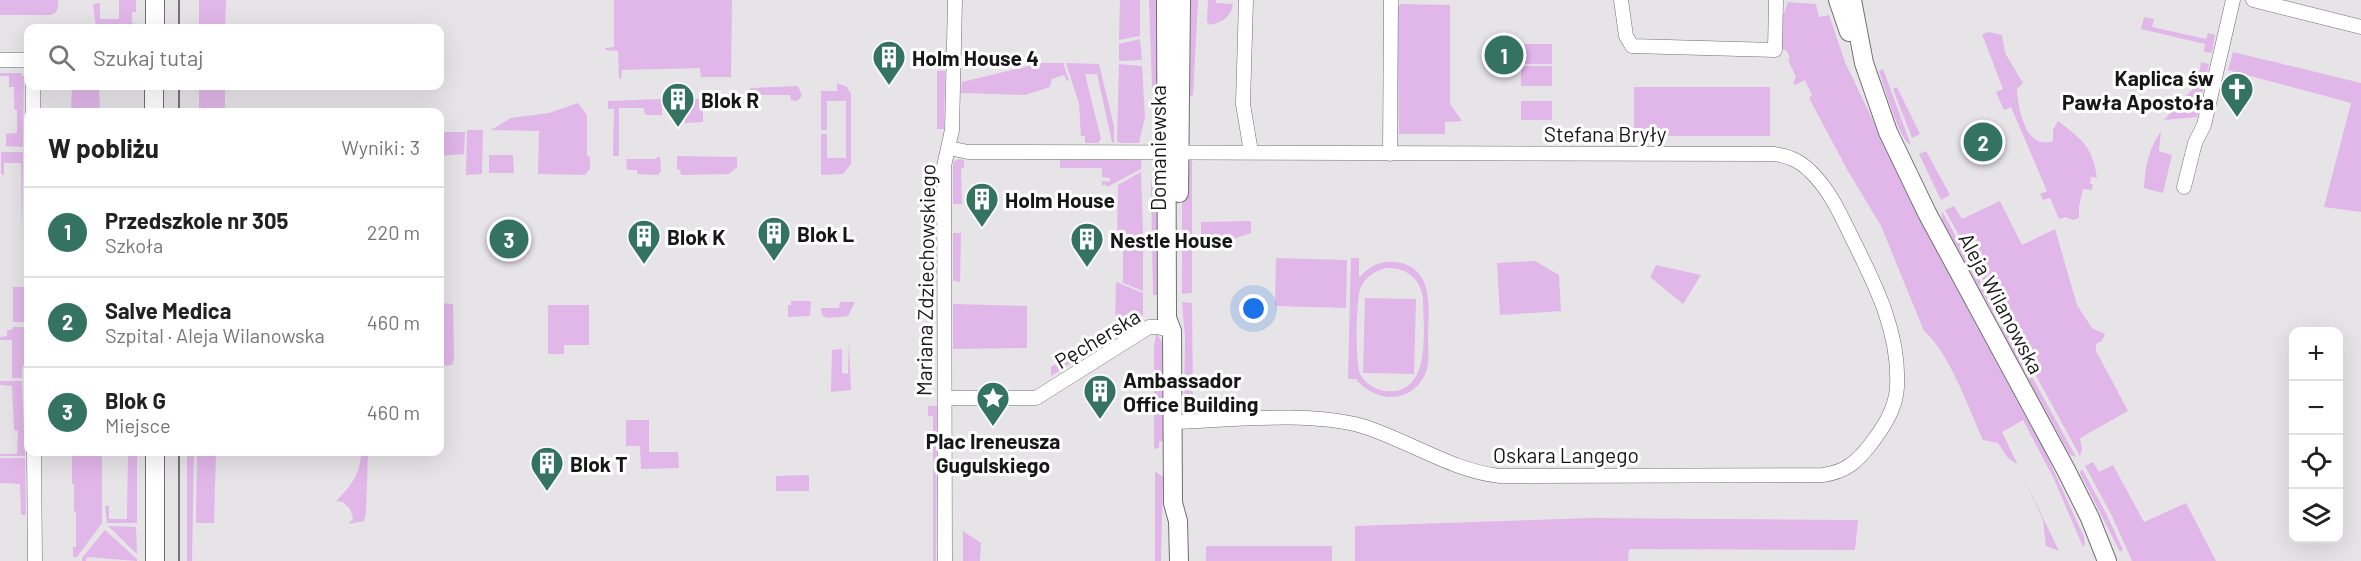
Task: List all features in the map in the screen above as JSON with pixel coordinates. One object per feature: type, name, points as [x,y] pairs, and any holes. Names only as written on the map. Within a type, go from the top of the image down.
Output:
[{"type":"street","points":[[154,0],[155,24]]},
{"type":"street","name":"Mariana Zdziechowskiego","points":[[945,561],[944,166],[952,130],[955,0]]},
{"type":"street","name":"Domaniewska","points":[[1166,0],[1179,317],[1172,331],[1173,503],[1178,521],[1179,561]]},
{"type":"street","name":"Domaniewska","points":[[1172,152],[1181,0]]},
{"type":"street","points":[[1246,0],[1243,104],[1251,152]]},
{"type":"street","points":[[1390,153],[1391,0]]},
{"type":"street","points":[[1621,0],[1626,36],[1632,46],[1775,50],[1776,0]]},
{"type":"street","name":"Aleja Wilanowska","points":[[1838,0],[1900,157],[1927,213],[2066,470],[2090,518],[2107,561]]},
{"type":"street","name":"Aleja Wilanowska","points":[[1852,0],[1864,63]]},
{"type":"street","points":[[2184,187],[2194,143],[2204,125],[2233,0]]},
{"type":"street","points":[[2253,0],[2361,27]]},
{"type":"street","points":[[0,60],[24,60]]},
{"type":"street","points":[[33,90],[33,108]]},
{"type":"street","points":[[154,90],[154,108]]},
{"type":"street","name":"Stefana Bryły","points":[[949,148],[968,152],[1774,154],[1789,157],[1811,171],[1830,195],[1883,303],[1891,328],[1897,366]]},
{"type":"street","name":"Pęcherska","points":[[945,398],[1033,399],[1149,327],[1172,331]]},
{"type":"street","name":"Oskara Langego","points":[[1173,422],[1304,418],[1338,421],[1373,430],[1482,474],[1500,476],[1822,475],[1852,466],[1879,434],[1891,412],[1897,390],[1897,366]]},
{"type":"street","points":[[34,456],[35,561]]},
{"type":"street","points":[[155,456],[155,561]]},
{"type":"street","name":"Domaniewska","points":[[1167,561],[1168,520],[1173,503]]},
{"type":"shaded area","points":[[0,0],[58,0],[58,8],[51,15],[0,15]]},
{"type":"shaded area","points":[[119,0],[136,0],[136,12],[132,12],[132,23],[136,24],[96,24],[93,4],[100,3],[100,19],[119,19]]},
{"type":"shaded area","points":[[199,0],[226,0],[225,24],[199,24]]},
{"type":"shaded area","points":[[614,0],[732,0],[731,77],[701,77],[700,68],[622,70],[621,79],[619,78],[618,51],[605,48],[614,47]]},
{"type":"shaded area","points":[[1120,0],[1140,0],[1140,36],[1119,40]]},
{"type":"shaded area","points":[[1149,0],[1160,0],[1158,143],[1154,146]]},
{"type":"shaded area","points":[[1187,0],[1198,0],[1193,95],[1188,97]]},
{"type":"shaded area","points":[[1208,0],[1233,4],[1228,16],[1210,25],[1207,22]]},
{"type":"shaded area","points":[[1788,2],[1816,4],[1819,17],[1829,15],[1845,62],[1924,228],[2047,456],[2084,537],[2083,547],[2054,479],[2023,420],[2002,432],[2018,465],[2007,457],[1998,443],[1983,440],[1950,367],[1933,340],[1924,331],[1881,226],[1809,98],[1812,95],[1805,80],[1795,85],[1793,83],[1796,77],[1788,60],[1790,58],[1787,51],[1781,48],[1781,21]]},
{"type":"shaded area","points":[[1401,4],[1450,5],[1450,104],[1462,121],[1445,122],[1445,134],[1399,134],[1397,8]]},
{"type":"shaded area","points":[[2144,17],[2154,19],[2152,27],[2206,39],[2208,33],[2215,35],[2212,53],[2204,52],[2205,44],[2141,29]]},
{"type":"shaded area","points":[[1989,32],[2002,35],[2005,53],[2023,83],[2017,89],[2018,97],[2021,116],[2030,134],[2036,140],[2053,141],[2053,130],[2058,121],[2085,144],[2089,151],[2097,178],[2091,177],[2092,190],[2083,189],[2079,218],[2059,219],[2050,198],[2043,200],[2040,194],[2047,191],[2011,107],[2004,110],[1996,92],[2003,89],[1982,34]]},
{"type":"shaded area","points":[[1140,39],[1142,60],[1119,61],[1119,44]]},
{"type":"shaded area","points":[[1522,44],[1552,44],[1552,64],[1522,64]]},
{"type":"shaded area","points":[[2233,52],[2361,83],[2361,212],[2324,207],[2351,103],[2228,70]]},
{"type":"shaded area","points":[[2201,62],[2209,64],[2197,117],[2164,120],[2197,84]]},
{"type":"shaded area","points":[[1041,63],[1063,63],[1069,80],[1067,81],[1064,75],[1052,79],[1050,87],[1025,95],[961,93],[962,82]]},
{"type":"shaded area","points":[[1066,63],[1099,64],[1114,126],[1114,143],[1097,74],[1085,74],[1101,139],[1098,143],[1085,143],[1085,136],[1081,136],[1079,104]]},
{"type":"shaded area","points":[[1119,64],[1142,66],[1145,117],[1139,143],[1117,141]]},
{"type":"shaded area","points":[[1521,66],[1552,66],[1552,86],[1521,86]]},
{"type":"shaded area","points":[[1883,69],[1911,145],[1906,141],[1892,112],[1879,71]]},
{"type":"shaded area","points":[[937,71],[945,71],[944,129],[937,129]]},
{"type":"shaded area","points":[[0,73],[21,73],[24,77],[23,147],[6,146],[6,134],[17,133],[17,110],[14,109],[14,87],[9,87],[9,76],[0,76]]},
{"type":"shaded area","points":[[837,83],[847,87],[851,94],[851,164],[843,174],[821,175],[821,134],[827,134],[827,158],[846,158],[846,101],[827,101],[827,130],[821,130],[821,91],[837,91]]},
{"type":"shaded area","points":[[798,86],[802,96],[797,101],[791,100],[790,95],[753,95],[752,102],[748,101],[751,88]]},
{"type":"shaded area","points":[[1634,87],[1770,87],[1770,136],[1634,136]]},
{"type":"shaded area","points":[[1897,87],[1920,134],[1912,138],[1893,89]]},
{"type":"shaded area","points":[[72,90],[99,90],[100,108],[71,108]]},
{"type":"shaded area","points":[[199,90],[225,90],[225,108],[199,108]]},
{"type":"shaded area","points":[[662,99],[662,115],[645,115],[644,108],[619,108],[619,156],[613,156],[614,109],[608,109],[608,101]]},
{"type":"shaded area","points":[[678,99],[703,99],[703,122],[685,123],[684,108],[677,105]]},
{"type":"shaded area","points":[[1521,101],[1552,101],[1552,120],[1521,120]]},
{"type":"shaded area","points":[[578,103],[587,115],[587,156],[590,157],[590,169],[585,175],[538,174],[539,131],[491,130],[511,118],[549,113]]},
{"type":"shaded area","points":[[467,130],[483,130],[482,174],[466,175]]},
{"type":"shaded area","points":[[2161,131],[2159,151],[2172,155],[2163,193],[2144,188],[2148,158]]},
{"type":"shaded area","points":[[444,132],[465,132],[464,154],[444,156]]},
{"type":"shaded area","points":[[1926,151],[1950,195],[1941,200],[1919,154]]},
{"type":"shaded area","points":[[1,152],[22,152],[23,154],[22,241],[21,163],[4,163],[4,175],[1,174]]},
{"type":"shaded area","points":[[489,155],[513,155],[514,173],[489,173]]},
{"type":"shaded area","points":[[677,156],[737,157],[737,167],[729,174],[681,175],[680,170],[677,169]]},
{"type":"shaded area","points":[[1085,156],[1142,157],[1141,169],[1107,187],[1105,184],[1102,186],[1102,181],[1110,182],[1110,178],[1102,177],[1102,168],[1060,168],[1060,159],[1085,160]]},
{"type":"shaded area","points":[[660,157],[661,171],[658,175],[637,174],[637,170],[627,170],[626,159],[656,159]]},
{"type":"shaded area","points":[[1154,157],[1160,163],[1162,295],[1153,295],[1151,186]]},
{"type":"shaded area","points":[[1192,158],[1192,293],[1182,294],[1182,170]]},
{"type":"shaded area","points":[[964,160],[964,168],[961,168],[962,204],[953,204],[953,165],[954,161]]},
{"type":"shaded area","points":[[1141,172],[1143,235],[1117,251],[1118,185]]},
{"type":"shaded area","points":[[2000,201],[2022,245],[2055,229],[2077,305],[2092,328],[2105,334],[2102,341],[2096,344],[2096,351],[2128,411],[2080,438],[2082,449],[2080,456],[1945,210],[1954,206],[1962,219]]},
{"type":"shaded area","points":[[1942,211],[1999,316],[1996,318],[1942,220]]},
{"type":"shaded area","points":[[1251,221],[1251,233],[1201,250],[1201,222]]},
{"type":"shaded area","points":[[953,233],[961,233],[960,282],[953,281]]},
{"type":"shaded area","points":[[1143,238],[1143,291],[1123,283],[1123,250]]},
{"type":"shaded area","points":[[1276,258],[1347,260],[1346,308],[1275,306]]},
{"type":"shaded area","points":[[1351,258],[1359,258],[1359,278],[1379,263],[1395,262],[1408,265],[1417,271],[1423,280],[1428,301],[1426,372],[1420,383],[1412,390],[1394,397],[1374,393],[1356,379],[1348,379]],"holes":[[[1393,268],[1411,275],[1419,285],[1423,298],[1424,342],[1418,371],[1412,382],[1401,389],[1386,391],[1371,386],[1360,374],[1357,357],[1357,316],[1359,293],[1365,280],[1378,271]]]},
{"type":"shaded area","points":[[1535,261],[1559,275],[1561,311],[1500,315],[1497,263]]},
{"type":"shaded area","points":[[1656,265],[1701,275],[1683,304],[1650,277]]},
{"type":"shaded area","points":[[1116,282],[1143,293],[1143,315],[1115,333]]},
{"type":"shaded area","points":[[13,287],[24,287],[24,322],[13,322]]},
{"type":"shaded area","points":[[1365,298],[1416,299],[1414,374],[1363,373]]},
{"type":"shaded area","points":[[791,301],[811,301],[810,316],[788,317],[788,305],[791,305]]},
{"type":"shaded area","points":[[840,302],[855,302],[848,316],[827,318],[822,315],[821,308],[839,308]]},
{"type":"shaded area","points":[[1182,302],[1192,303],[1193,403],[1191,418],[1184,411],[1185,337]]},
{"type":"shaded area","points":[[444,303],[453,304],[454,359],[452,365],[444,366]]},
{"type":"shaded area","points":[[953,304],[1027,306],[1027,348],[953,349]]},
{"type":"shaded area","points":[[548,305],[589,305],[589,345],[564,345],[564,354],[548,354]]},
{"type":"shaded area","points":[[2001,324],[2076,457],[2070,455],[2000,327]]},
{"type":"shaded area","points":[[1111,326],[1111,336],[1051,376],[1051,367],[1103,335],[1102,331]]},
{"type":"shaded area","points":[[13,327],[24,327],[22,378],[12,378],[12,340],[0,340],[0,337],[7,336],[7,330],[12,330]]},
{"type":"shaded area","points":[[1156,333],[1162,342],[1163,441],[1159,442],[1159,448],[1154,449],[1154,348]]},
{"type":"shaded area","points":[[849,341],[851,390],[831,392],[832,350],[842,349],[842,373],[848,374]]},
{"type":"shaded area","points":[[0,381],[22,381],[24,456],[0,456],[0,454],[17,454],[18,431],[14,430],[12,386],[0,385]]},
{"type":"shaded area","points":[[928,406],[937,406],[936,561],[933,561],[933,416],[928,416]]},
{"type":"shaded area","points":[[626,420],[649,420],[649,452],[678,452],[679,468],[641,469],[640,446],[626,446]]},
{"type":"shaded area","points":[[72,456],[102,456],[102,523],[77,557],[73,557],[73,547],[76,547],[76,512],[74,511],[74,484],[72,484]]},
{"type":"shaded area","points":[[128,456],[137,456],[137,523],[107,523],[105,506],[109,506],[109,519],[127,519]]},
{"type":"shaded area","points":[[187,456],[194,456],[192,561],[187,561]]},
{"type":"shaded area","points":[[197,456],[216,456],[214,523],[196,523]]},
{"type":"shaded area","points":[[361,456],[368,456],[366,513],[364,521],[349,524],[353,518],[350,509],[343,502],[336,501],[354,480]]},
{"type":"shaded area","points":[[0,458],[25,458],[26,515],[21,515],[20,484],[0,483]]},
{"type":"shaded area","points":[[2093,462],[2099,472],[2113,465],[2144,522],[2186,503],[2216,561],[2132,561],[2111,514],[2085,466]]},
{"type":"shaded area","points":[[2082,469],[2123,550],[2120,552],[2080,473]]},
{"type":"shaded area","points":[[1155,471],[1163,477],[1161,561],[1155,561]]},
{"type":"shaded area","points":[[2022,473],[2059,551],[2046,546],[2043,520]]},
{"type":"shaded area","points":[[809,475],[809,491],[776,491],[776,476]]},
{"type":"shaded area","points":[[1592,518],[1858,520],[1855,550],[1629,549],[1628,561],[1355,561],[1355,526]]},
{"type":"shaded area","points":[[108,526],[136,527],[137,554]]},
{"type":"shaded area","points":[[105,530],[137,561],[87,557],[86,561],[82,561]]},
{"type":"shaded area","points":[[963,531],[981,543],[980,561],[963,561]]},
{"type":"shaded area","points":[[1206,546],[1332,546],[1332,561],[1206,561]]},
{"type":"tram line","points":[[179,0],[179,24]]},
{"type":"tram line","points":[[179,90],[179,108]]},
{"type":"tram line","points":[[179,456],[179,561]]},
{"type":"place","name":"Przedszkole nr 305","points":[[1504,55]]},
{"type":"place","name":"Holm House 4","points":[[889,86]]},
{"type":"place","name":"Kaplica św Pawła Apostoła","points":[[2237,118]]},
{"type":"place","name":"Blok R","points":[[678,128]]},
{"type":"place","name":"Salve Medica","points":[[1983,142]]},
{"type":"place","name":"Holm House","points":[[982,228]]},
{"type":"place","name":"Blok G","points":[[509,239]]},
{"type":"place","name":"Blok L","points":[[774,262]]},
{"type":"place","name":"Blok K","points":[[644,265]]},
{"type":"place","name":"Nestle House","points":[[1087,268]]},
{"type":"place","name":"Ambassador Office Building","points":[[1100,420]]},
{"type":"place","name":"Plac Ireneusza Gugulskiego","points":[[993,427]]},
{"type":"place","name":"Blok T","points":[[547,492]]}]
